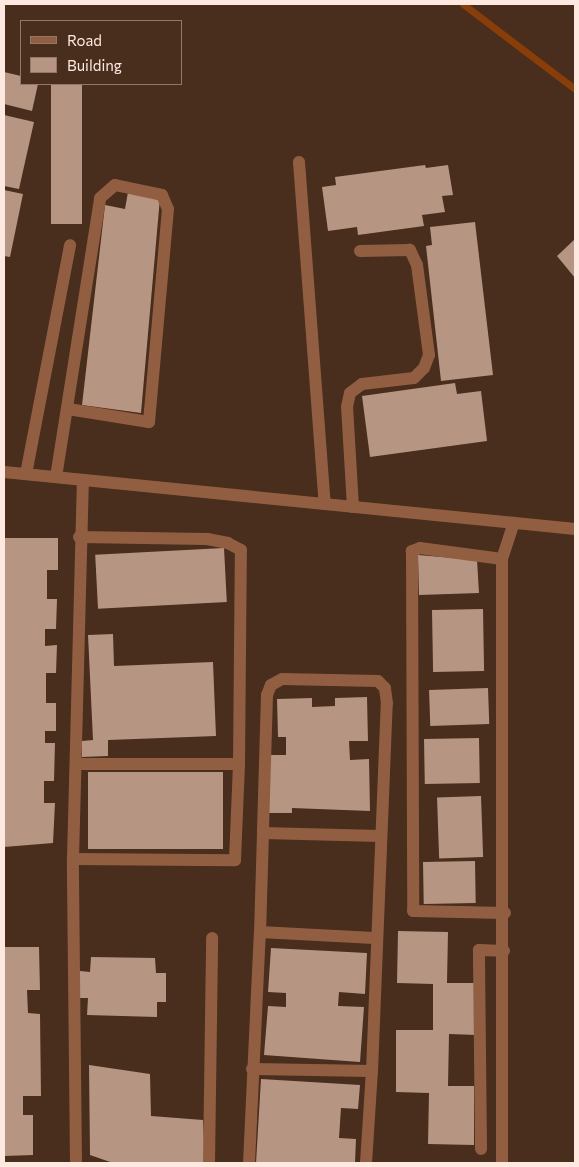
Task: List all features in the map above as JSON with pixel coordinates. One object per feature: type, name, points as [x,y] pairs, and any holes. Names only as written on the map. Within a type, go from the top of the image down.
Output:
[{"type":"street","points":[[299,162],[326,504]]},
{"type":"street","points":[[56,477],[100,198],[115,185],[162,195],[168,209],[149,422],[68,409]]},
{"type":"street","points":[[26,474],[70,244]]},
{"type":"street","points":[[353,507],[347,407],[350,393],[362,384],[414,378],[424,368],[429,355],[416,265],[410,250],[360,251]]},
{"type":"street","points":[[4,472],[575,529]]},
{"type":"street","points":[[76,1163],[73,859],[78,764],[80,537],[83,480]]},
{"type":"street","points":[[502,1163],[504,913],[502,558],[514,523]]},
{"type":"street","points":[[73,859],[235,860],[239,764],[241,550],[228,543],[207,539],[80,537]]},
{"type":"street","points":[[502,558],[459,551],[412,551],[413,911],[504,913]]},
{"type":"street","points":[[248,1163],[260,932],[267,694],[271,685],[282,679],[368,680],[378,681],[385,688],[387,703],[374,938],[372,1071],[366,1163]]},
{"type":"street","points":[[78,764],[239,764]]},
{"type":"street","points":[[263,833],[380,836]]},
{"type":"street","points":[[260,932],[374,938]]},
{"type":"street","points":[[208,1163],[212,938]]},
{"type":"street","points":[[481,1149],[479,950],[504,951]]},
{"type":"street","points":[[480,1062],[502,1062]]},
{"type":"street","points":[[252,1069],[372,1071]]},
{"type":"building","points":[[4,72],[20,76],[20,85],[38,85],[32,111],[4,104]]},
{"type":"building","points":[[51,85],[82,85],[82,224],[51,224]]},
{"type":"building","points":[[4,115],[34,122],[19,189],[4,186]]},
{"type":"building","points":[[425,165],[426,168],[448,165],[453,195],[442,196],[445,212],[422,215],[424,226],[358,235],[357,227],[328,231],[322,187],[336,185],[335,177]]},
{"type":"building","points":[[4,190],[23,194],[10,257],[4,256]]},
{"type":"building","points":[[128,192],[160,198],[141,413],[82,405],[105,205],[125,209]]},
{"type":"building","points":[[475,222],[493,375],[441,381],[426,246],[432,245],[430,227]]},
{"type":"building","points":[[575,239],[575,278],[557,256]]},
{"type":"building","points":[[455,383],[457,394],[481,391],[487,441],[370,457],[362,396]]},
{"type":"building","points":[[4,538],[58,538],[58,570],[47,570],[47,599],[57,599],[56,629],[45,629],[45,646],[57,645],[56,673],[46,673],[46,703],[56,703],[56,731],[45,731],[45,743],[55,743],[54,781],[44,781],[44,803],[55,803],[53,843],[4,847]]},
{"type":"building","points":[[224,548],[227,602],[98,609],[95,555]]},
{"type":"building","points":[[418,555],[477,560],[479,593],[419,595]]},
{"type":"building","points":[[483,609],[484,671],[433,672],[432,610]]},
{"type":"building","points":[[113,634],[114,666],[213,662],[216,736],[108,740],[108,756],[82,757],[82,741],[93,740],[88,635]]},
{"type":"building","points":[[488,688],[489,724],[430,726],[429,690]]},
{"type":"building","points":[[367,697],[368,741],[349,741],[350,760],[369,759],[370,811],[292,808],[292,813],[268,813],[266,755],[286,755],[286,737],[278,737],[277,699],[312,698],[312,707],[335,706],[335,698]]},
{"type":"building","points":[[479,738],[480,783],[425,784],[424,739]]},
{"type":"building","points":[[88,772],[223,772],[223,849],[88,849]]},
{"type":"building","points":[[481,796],[483,857],[439,858],[437,798]]},
{"type":"building","points":[[475,861],[476,903],[424,904],[423,862]]},
{"type":"building","points":[[398,931],[448,932],[447,983],[477,983],[477,1035],[449,1034],[448,1086],[474,1086],[474,1145],[428,1144],[429,1093],[396,1092],[396,1030],[433,1030],[433,984],[397,983]]},
{"type":"building","points":[[4,947],[39,947],[40,990],[27,990],[28,1013],[40,1014],[41,1096],[23,1096],[23,1115],[33,1115],[33,1155],[4,1156]]},
{"type":"building","points":[[271,948],[367,953],[365,994],[339,992],[338,1006],[364,1007],[360,1062],[264,1055],[268,1006],[286,1007],[286,993],[268,992]]},
{"type":"building","points":[[91,957],[155,958],[156,973],[166,973],[166,1002],[157,1002],[157,1017],[87,1015],[88,998],[79,998],[80,971],[90,972]]},
{"type":"building","points":[[89,1065],[150,1074],[151,1116],[203,1120],[205,1163],[113,1163],[90,1155]]},
{"type":"building","points":[[261,1079],[360,1085],[358,1109],[341,1108],[339,1138],[356,1139],[355,1163],[256,1163]]},
{"type":"waterway","points":[[463,4],[575,89]]}]
